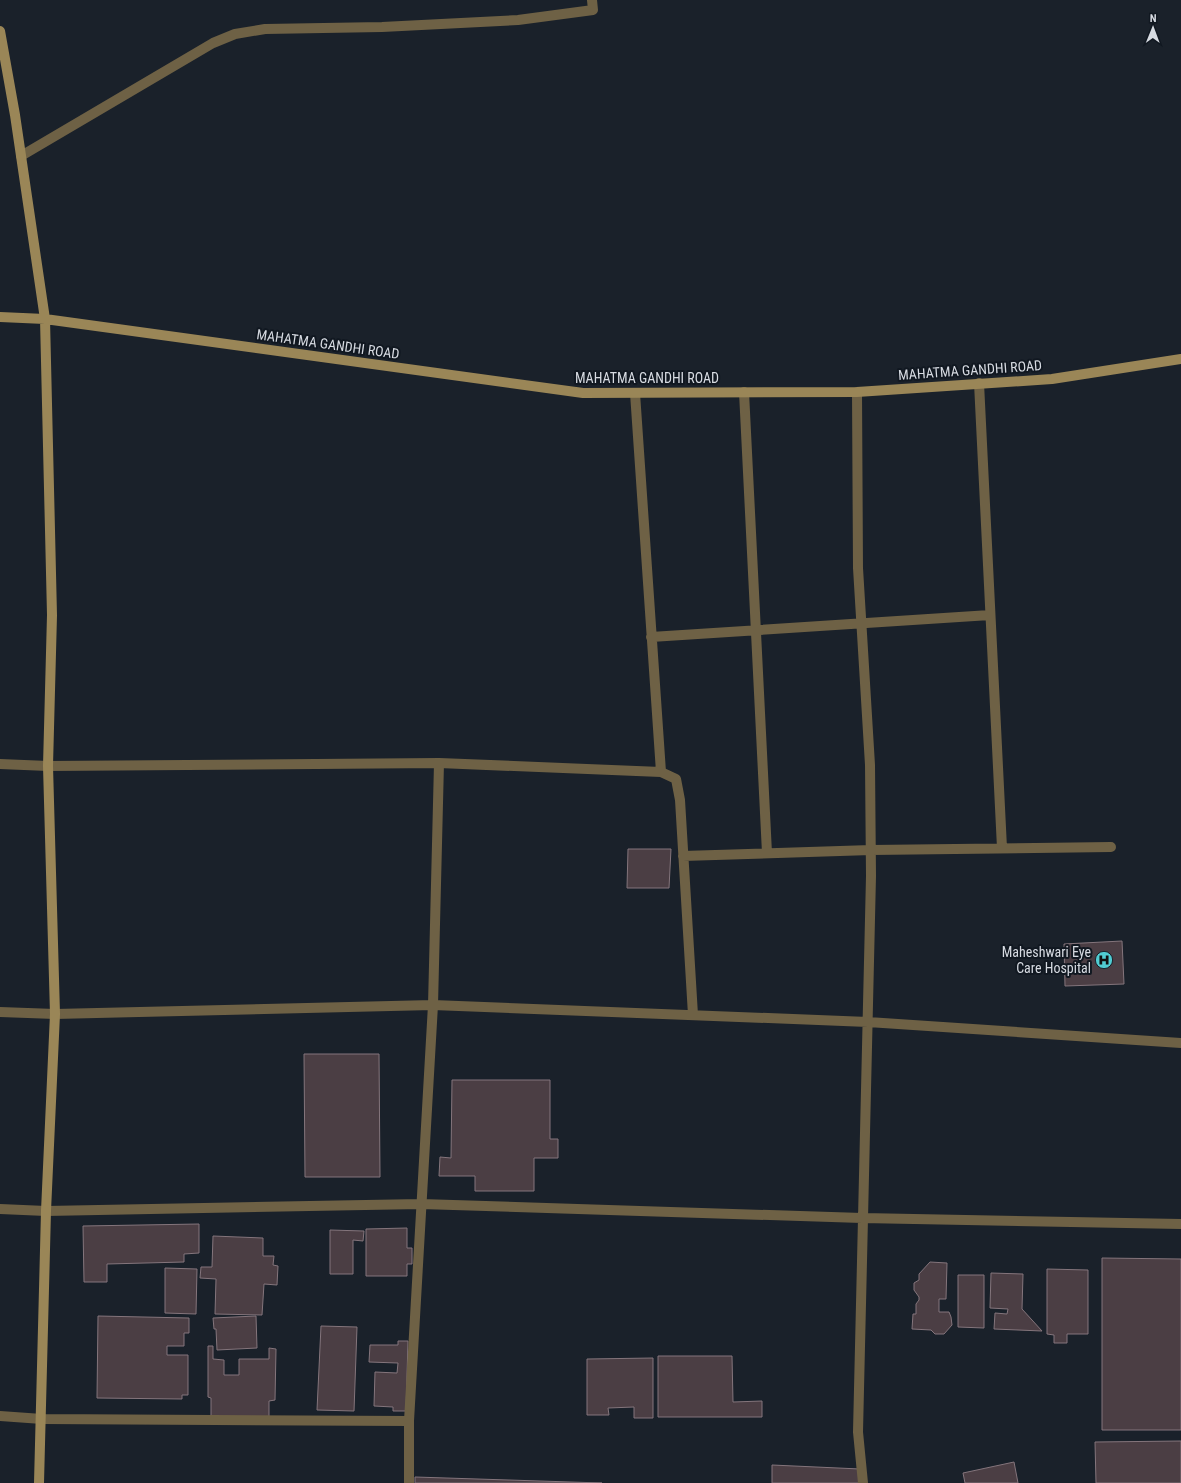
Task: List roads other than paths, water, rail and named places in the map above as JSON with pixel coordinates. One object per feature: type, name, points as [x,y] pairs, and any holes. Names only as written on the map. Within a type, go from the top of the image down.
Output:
[{"type":"main road","points":[[0,31],[22,156],[45,319],[52,615],[48,766],[55,1014],[46,1211],[42,1419],[39,1483]]},
{"type":"main road","name":"MAHATMA GANDHI ROAD","points":[[0,317],[45,319],[583,394],[857,392],[1052,378],[1181,359]]},
{"type":"street","points":[[22,156],[213,43],[235,34],[265,29],[382,27],[518,20],[593,10],[592,0]]},
{"type":"street","points":[[978,384],[1002,848]]},
{"type":"street","points":[[744,392],[767,853]]},
{"type":"street","points":[[857,392],[858,568],[870,765],[871,850],[858,1432],[864,1483]]},
{"type":"street","points":[[634,393],[661,772]]},
{"type":"street","points":[[651,637],[990,615]]},
{"type":"street","points":[[409,1483],[409,1421],[433,1005],[439,763]]},
{"type":"street","points":[[0,764],[48,766],[439,763],[661,772],[676,779],[680,800],[693,1015]]},
{"type":"street","points":[[683,856],[871,850],[1111,847]]},
{"type":"street","points":[[0,1012],[55,1014],[433,1005],[868,1022],[1181,1043]]},
{"type":"street","points":[[0,1209],[46,1211],[421,1204],[862,1218],[1181,1224]]},
{"type":"street","points":[[0,1416],[42,1419],[409,1421]]},
{"type":"place","name":"Maheshwari Eye Care Hospital","points":[[1104,960]]}]
